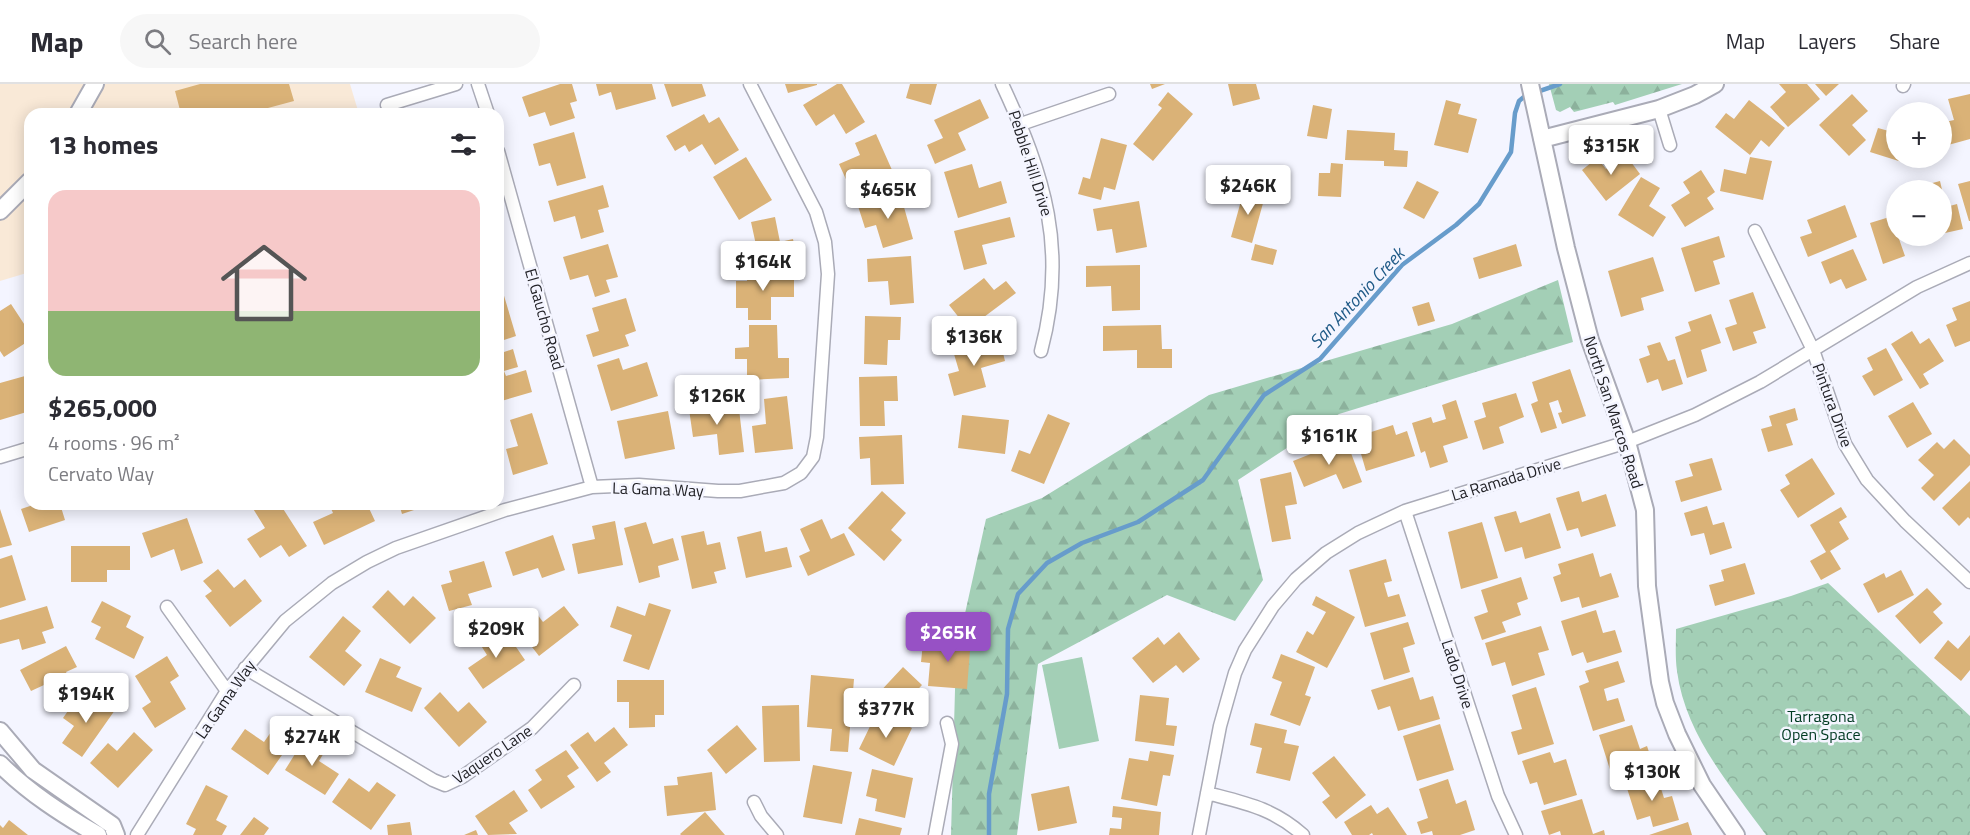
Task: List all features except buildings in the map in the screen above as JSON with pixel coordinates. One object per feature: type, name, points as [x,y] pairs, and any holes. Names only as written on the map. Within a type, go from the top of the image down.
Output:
[{"type":"street","points":[[81,108],[95,84]]},
{"type":"street","points":[[387,105],[456,84]]},
{"type":"street","points":[[478,84],[486,108]]},
{"type":"street","name":"La Gama Way","points":[[137,835],[227,691],[245,668],[285,621],[332,583],[367,562],[396,548],[505,510],[592,488],[639,485],[718,492],[740,491],[784,483],[801,473],[813,457],[817,437],[828,273],[825,242],[816,212],[750,84]]},
{"type":"street","name":"Pebble Hill Drive","points":[[1002,84],[1021,124],[1040,180],[1051,224],[1054,267],[1050,320],[1041,351]]},
{"type":"street","name":"North San Marcos Road","points":[[1530,84],[1566,248],[1590,340],[1627,442],[1645,510],[1647,586],[1665,703],[1677,734],[1702,785],[1736,835]]},
{"type":"street","points":[[1542,139],[1659,109],[1695,95],[1715,84]]},
{"type":"street","points":[[1021,124],[1109,94]]},
{"type":"street","points":[[1659,109],[1671,145]]},
{"type":"street","name":"El Gaucho Road","points":[[504,173],[592,488]]},
{"type":"street","points":[[0,211],[24,187]]},
{"type":"street","name":"Pintura Drive","points":[[1755,231],[1813,350],[1845,444],[1868,480],[1905,521],[1970,582]]},
{"type":"street","name":"La Ramada Drive","points":[[1199,835],[1220,726],[1234,673],[1245,650],[1274,606],[1296,579],[1326,553],[1358,533],[1405,511],[1627,442],[1695,415],[1760,382],[1917,287],[1970,263]]},
{"type":"street","points":[[0,457],[24,450]]},
{"type":"street","name":"Lado Drive","points":[[1405,511],[1498,796],[1516,835]]},
{"type":"street","points":[[167,607],[227,691]]},
{"type":"street","name":"Vaquero Lane","points":[[245,668],[433,780],[445,784],[462,777],[532,728],[574,685]]},
{"type":"street","points":[[934,835],[952,744],[946,723]]},
{"type":"street","points":[[0,731],[33,770],[112,825],[116,835]]},
{"type":"street","points":[[0,764],[19,783],[55,810],[98,835]]},
{"type":"street","points":[[1207,793],[1266,809],[1288,821],[1304,835]]},
{"type":"street","points":[[754,802],[761,816],[777,835]]},
{"type":"shaded area","points":[[0,84],[350,84],[357,108],[24,108],[24,274],[0,281]]},
{"type":"green space","points":[[1549,84],[1682,84],[1615,105],[1613,102],[1574,112],[1570,107],[1560,112],[1556,110]]},
{"type":"green space","points":[[1558,280],[1573,342],[1339,414],[1238,480],[1263,580],[1235,621],[1167,595],[1038,664],[1017,835],[951,835],[956,654],[986,519],[1042,498],[1209,395],[1452,324]]},
{"type":"green space","name":"Tarragona Open Space","points":[[1828,583],[1970,716],[1970,835],[1766,835],[1724,778],[1699,737],[1689,716],[1676,666],[1676,629]]},
{"type":"green space","points":[[1082,657],[1099,741],[1059,749],[1042,665]]},
{"type":"waterway","name":"San Antonio Creek","points":[[989,835],[989,794],[1007,694],[1008,629],[1018,594],[1047,563],[1082,543],[1138,522],[1203,480],[1264,395],[1320,359],[1402,265],[1456,225],[1479,204],[1511,152],[1515,113],[1519,101],[1525,96],[1560,84]]}]
